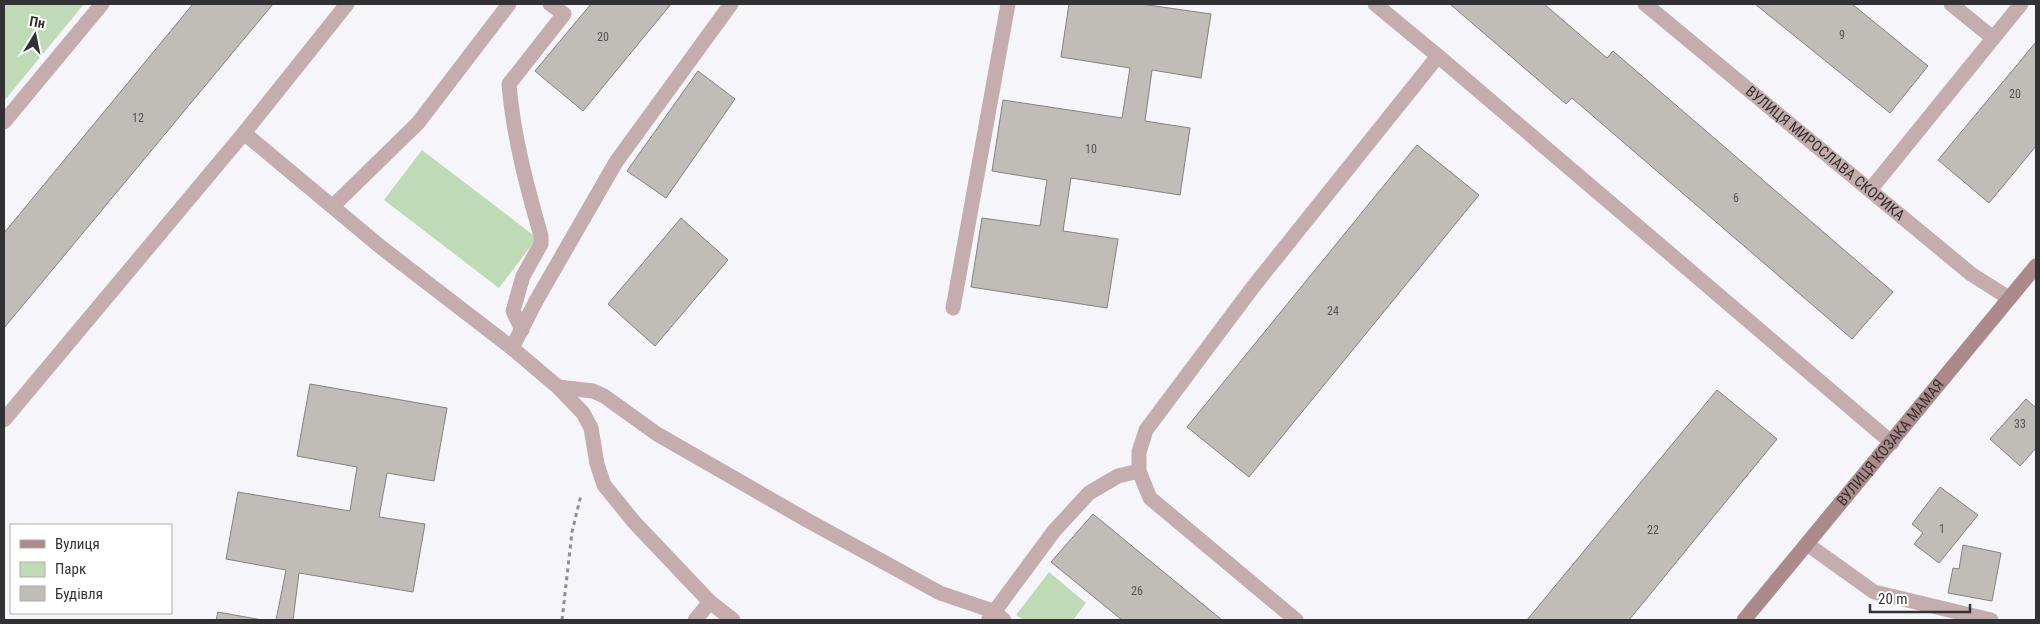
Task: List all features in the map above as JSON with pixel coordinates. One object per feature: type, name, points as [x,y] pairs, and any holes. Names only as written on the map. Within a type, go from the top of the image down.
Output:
[{"type":"street","points":[[4,122],[102,4]]},
{"type":"street","points":[[4,420],[244,133],[347,4]]},
{"type":"street","points":[[333,206],[418,123],[509,4]]},
{"type":"street","points":[[522,330],[513,311],[523,276],[541,244],[541,236],[527,188],[510,104],[509,84],[564,14],[550,4]]},
{"type":"street","points":[[512,348],[616,162],[731,4]]},
{"type":"street","points":[[953,308],[1008,4]]},
{"type":"street","points":[[1375,4],[1892,443]]},
{"type":"street","name":"ВУЛИЦЯ МИРОСЛАВА СКОРИКА","points":[[1645,4],[1971,274],[2009,298]]},
{"type":"street","points":[[1951,4],[1992,38]]},
{"type":"street","points":[[1870,190],[2021,4]]},
{"type":"street","points":[[1296,620],[1150,498],[1139,471],[1139,452],[1146,430],[1174,391],[1253,287],[1438,56]]},
{"type":"street","points":[[244,133],[382,248],[512,348],[558,387],[583,412],[591,428],[597,464],[604,485],[634,522],[710,602],[732,620]]},
{"type":"street","name":"ВУЛИЦЯ КОЗАКА МАМАЯ","points":[[1744,620],[1892,443],[2036,266]]},
{"type":"street","points":[[558,387],[593,391],[604,396],[657,434],[822,528],[940,593],[995,617],[1054,531],[1089,493],[1118,476],[1139,471]]},
{"type":"street","points":[[1807,544],[1874,592],[1991,620]]},
{"type":"street","points":[[694,620],[710,602]]},
{"type":"path","points":[[562,620],[572,532],[582,486]]},
{"type":"green space","points":[[4,4],[84,4],[4,101]]},
{"type":"green space","points":[[422,150],[537,238],[499,288],[384,200]]},
{"type":"green space","points":[[1049,572],[1086,603],[1073,620],[1024,620],[1016,615]]},
{"type":"building","points":[[193,4],[273,4],[4,328],[4,233]]},
{"type":"building","points":[[591,4],[671,4],[583,111],[535,71]]},
{"type":"building","points":[[1069,4],[1141,4],[1211,14],[1201,78],[1152,70],[1145,121],[1190,128],[1180,195],[1071,178],[1063,231],[1118,239],[1107,308],[971,287],[982,218],[1040,226],[1047,180],[992,171],[1003,100],[1122,118],[1130,68],[1061,57]]},
{"type":"building","points":[[1450,4],[1544,4],[1607,58],[1613,51],[1893,292],[1852,339],[1572,98],[1566,104]]},
{"type":"building","points":[[1755,4],[1852,4],[1928,66],[1890,113]]},
{"type":"building","points":[[2036,42],[2036,146],[1989,203],[1938,160]]},
{"type":"building","points":[[698,71],[735,99],[666,198],[627,171]]},
{"type":"building","points":[[1417,145],[1479,195],[1249,477],[1187,427]]},
{"type":"building","points":[[681,218],[728,260],[655,346],[608,304]]},
{"type":"building","points":[[310,384],[447,408],[434,481],[387,473],[379,517],[425,524],[413,592],[299,573],[293,620],[276,620],[286,570],[226,559],[238,492],[350,511],[357,467],[297,456]]},
{"type":"building","points":[[1717,390],[1777,439],[1629,620],[1527,620]]},
{"type":"building","points":[[2026,399],[2036,408],[2036,448],[2020,466],[1990,439]]},
{"type":"building","points":[[1940,487],[1978,515],[1939,563],[1914,544],[1923,533],[1912,524]]},
{"type":"building","points":[[1093,514],[1222,620],[1122,620],[1051,562]]},
{"type":"building","points":[[1963,545],[2001,553],[1992,601],[1948,593],[1953,568],[1959,569]]},
{"type":"building","points":[[218,612],[262,620],[216,620]]}]
